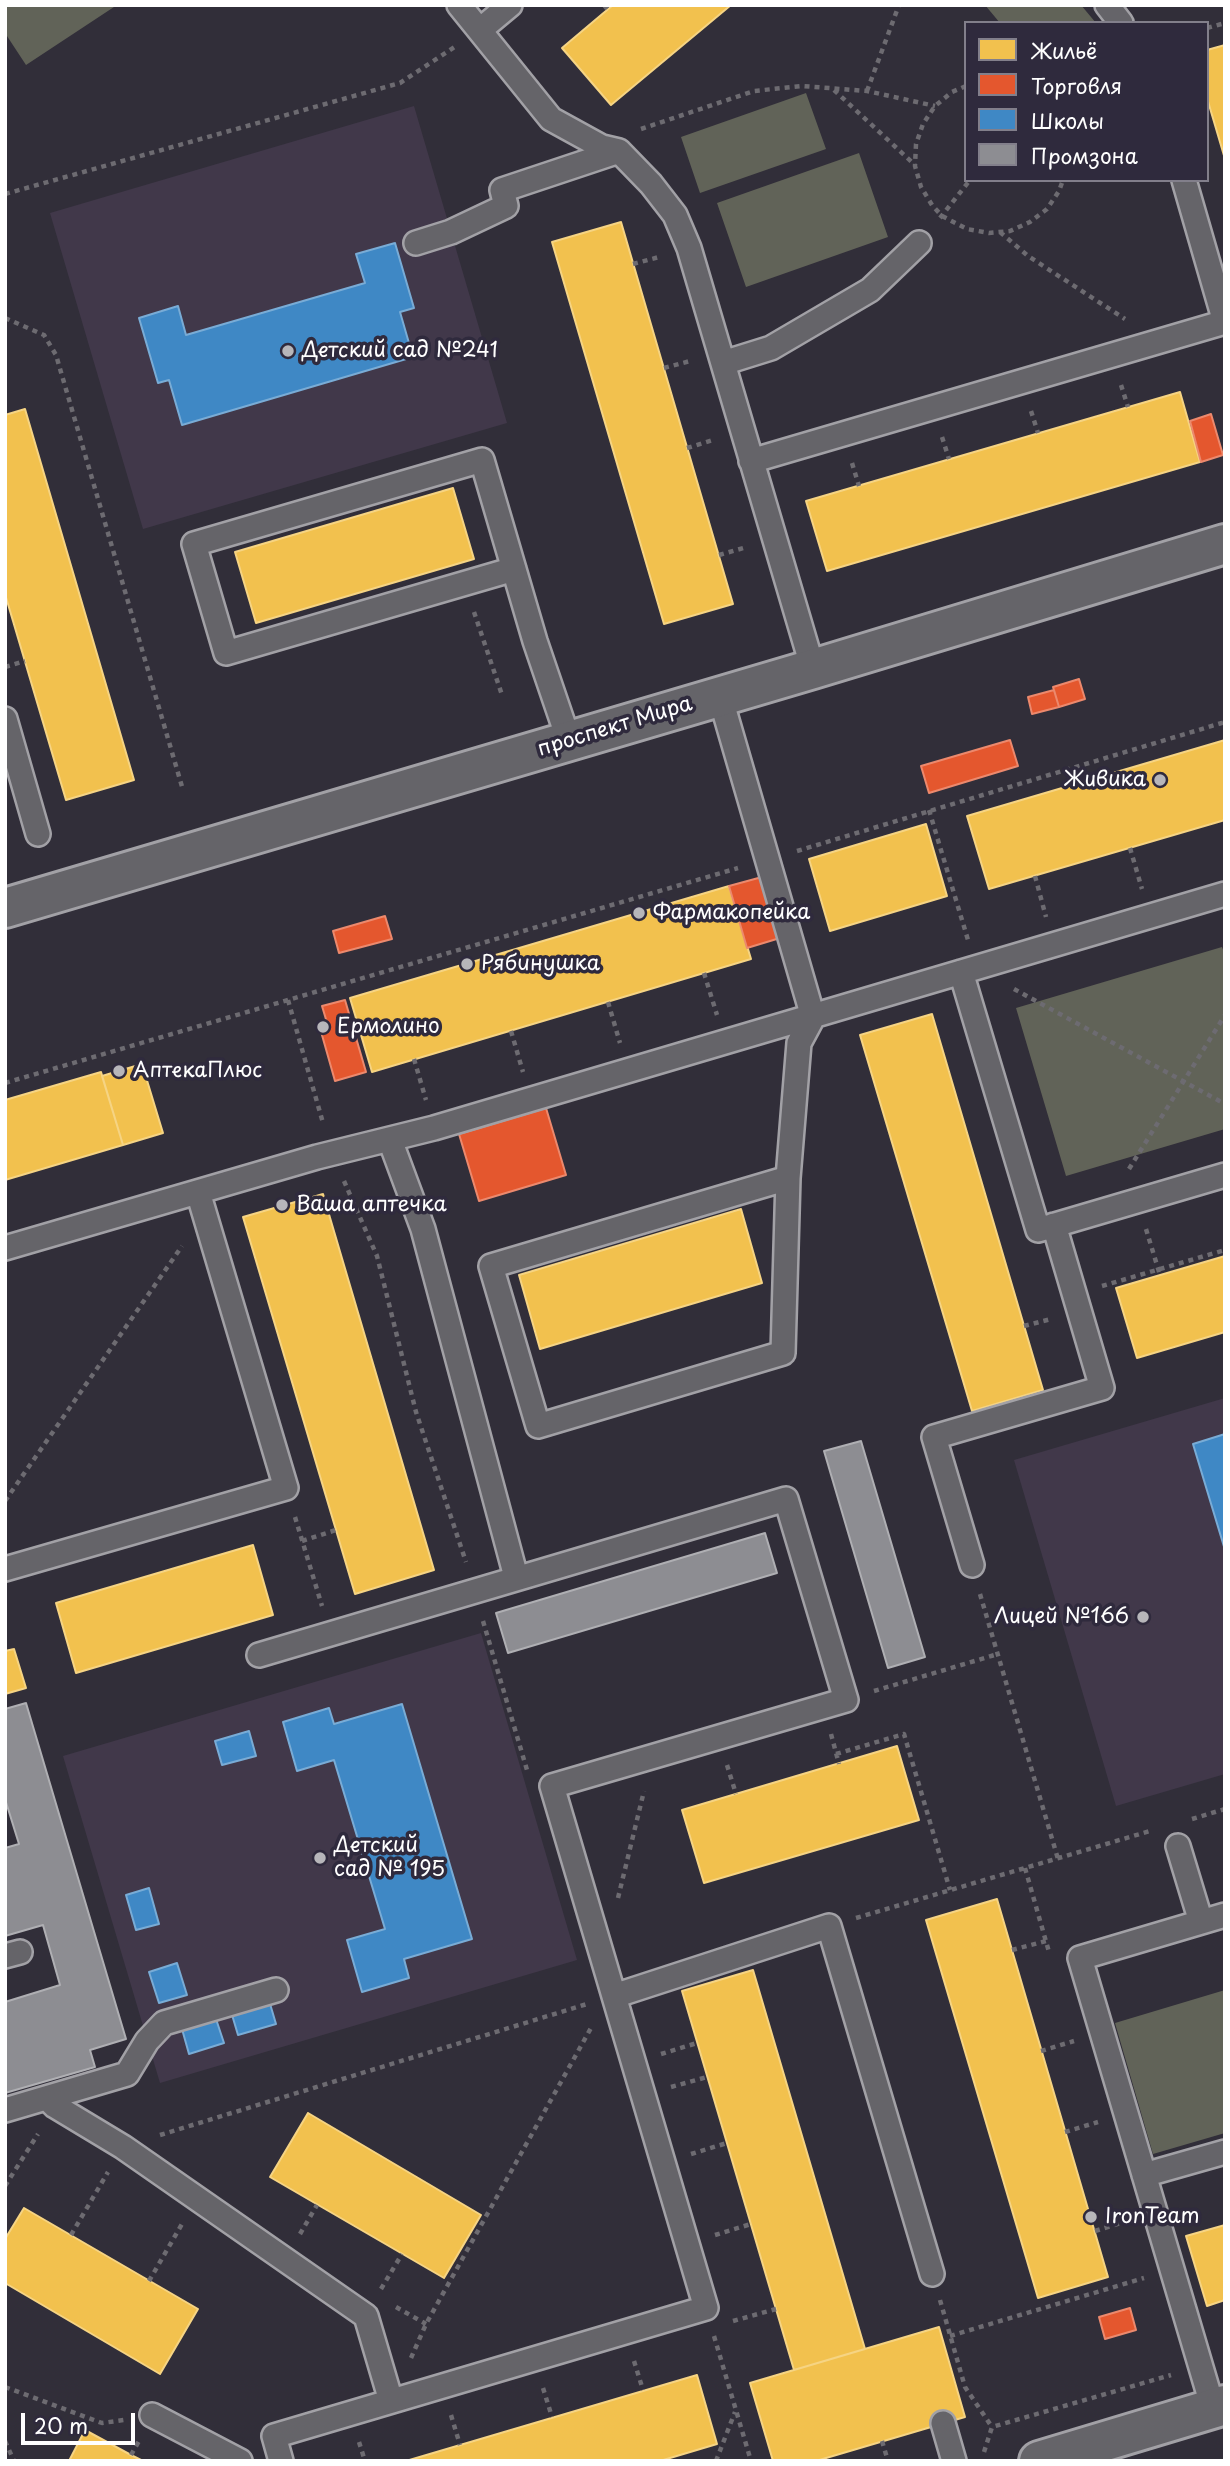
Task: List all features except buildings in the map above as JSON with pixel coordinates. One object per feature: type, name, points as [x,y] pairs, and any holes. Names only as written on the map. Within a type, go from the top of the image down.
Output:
[{"type":"main road","name":"проспект Мира","points":[[5,908],[1225,544]]},
{"type":"main road","points":[[1039,2461],[1219,2407]]},
{"type":"lane","points":[[459,5],[551,119],[611,149],[650,184],[675,215],[690,248],[813,669]]},
{"type":"lane","points":[[480,30],[510,5]]},
{"type":"lane","points":[[1107,5],[1119,21]]},
{"type":"lane","points":[[415,243],[451,232],[506,206],[502,190],[611,149]]},
{"type":"lane","points":[[751,461],[1225,322],[1185,182]]},
{"type":"lane","points":[[723,363],[771,348],[870,290],[919,243]]},
{"type":"lane","points":[[514,569],[226,653],[194,544],[482,460],[514,569],[535,641],[569,741]]},
{"type":"lane","points":[[720,696],[813,1017],[799,1043],[788,1178],[783,1353],[538,1426],[491,1266],[788,1178]]},
{"type":"lane","points":[[5,719],[38,834]]},
{"type":"lane","points":[[5,1248],[202,1203],[332,1153],[390,1140],[1225,894]]},
{"type":"lane","points":[[969,970],[1038,1230],[1225,1175]]},
{"type":"lane","points":[[390,1140],[423,1229],[516,1577]]},
{"type":"lane","points":[[5,1569],[286,1488],[202,1203]]},
{"type":"lane","points":[[972,1565],[933,1437],[1102,1388],[1054,1225]]},
{"type":"lane","points":[[259,1655],[786,1499],[846,1700],[552,1786],[706,2308],[274,2436],[281,2461]]},
{"type":"lane","points":[[1178,1846],[1201,1922]]},
{"type":"lane","points":[[1219,2407],[1196,2350],[1080,1958],[1225,1915]]},
{"type":"lane","points":[[614,1996],[829,1926],[932,2274]]},
{"type":"lane","points":[[5,2110],[51,2102],[127,2074],[147,2042],[164,2023],[276,1990]]},
{"type":"lane","points":[[51,2102],[197,2198],[371,2306],[391,2402]]},
{"type":"lane","points":[[1144,2175],[1225,2152]]},
{"type":"lane","points":[[152,2415],[240,2461]]},
{"type":"lane","points":[[943,2423],[954,2461]]},
{"type":"path","points":[[867,91],[899,5]]},
{"type":"path","points":[[5,194],[400,83],[480,30]]},
{"type":"path","points":[[611,149],[638,130],[754,91],[803,86],[867,91],[935,106]]},
{"type":"path","points":[[964,87],[952,92],[935,106],[923,124],[916,144],[915,166],[921,187],[942,216],[967,229],[989,233],[1010,231],[1030,222],[1047,209],[1062,182]]},
{"type":"path","points":[[834,89],[915,166]]},
{"type":"path","points":[[919,243],[968,182]]},
{"type":"path","points":[[1000,232],[1040,263],[1160,342]]},
{"type":"path","points":[[5,318],[44,335],[56,355],[183,790]]},
{"type":"path","points":[[719,555],[747,547]]},
{"type":"path","points":[[464,584],[502,695]]},
{"type":"path","points":[[5,667],[25,661]]},
{"type":"path","points":[[5,1083],[1225,722]]},
{"type":"path","points":[[929,810],[969,970],[1225,1104]]},
{"type":"path","points":[[1130,848],[1137,872]]},
{"type":"path","points":[[1035,876],[1041,900]]},
{"type":"path","points":[[704,973],[715,1007]]},
{"type":"path","points":[[288,1000],[332,1153],[377,1255],[416,1412],[467,1565]]},
{"type":"path","points":[[608,1002],[617,1036]]},
{"type":"path","points":[[1102,1212],[1225,1015]]},
{"type":"path","points":[[511,1031],[521,1064]]},
{"type":"path","points":[[414,1059],[424,1093]]},
{"type":"path","points":[[1138,1201],[1159,1272]]},
{"type":"path","points":[[5,1501],[202,1203]]},
{"type":"path","points":[[1074,1294],[1159,1272],[1225,1250]]},
{"type":"path","points":[[286,1488],[322,1606]]},
{"type":"path","points":[[302,1541],[336,1530]]},
{"type":"path","points":[[972,1565],[1058,1858]]},
{"type":"path","points":[[846,1700],[998,1654]]},
{"type":"path","points":[[836,1754],[904,1734],[950,1890]]},
{"type":"path","points":[[603,1958],[653,1756]]},
{"type":"path","points":[[1186,1821],[1225,1809]]},
{"type":"path","points":[[829,1926],[1161,1828]]},
{"type":"path","points":[[1012,1950],[1046,1941]]},
{"type":"path","points":[[391,2402],[426,2324],[590,2029],[614,1996]]},
{"type":"path","points":[[71,2235],[123,2147],[549,2015]]},
{"type":"path","points":[[667,2089],[707,2077]]},
{"type":"path","points":[[5,2186],[51,2102]]},
{"type":"path","points":[[703,2150],[727,2143]]},
{"type":"path","points":[[149,2281],[197,2198]]},
{"type":"path","points":[[727,2231],[751,2224]]},
{"type":"path","points":[[1094,2231],[1108,2226]]},
{"type":"path","points":[[402,2254],[371,2306],[426,2324]]},
{"type":"path","points":[[950,2336],[1172,2270]]},
{"type":"path","points":[[932,2274],[965,2387],[992,2427]]},
{"type":"path","points":[[706,2308],[751,2461]]},
{"type":"path","points":[[752,2316],[776,2309]]},
{"type":"path","points":[[992,2427],[1180,2372],[1196,2350]]},
{"type":"path","points":[[5,2387],[102,2423],[152,2415]]},
{"type":"path","points":[[716,2461],[736,2411]]},
{"type":"path","points":[[982,2459],[992,2427]]},
{"type":"path","points":[[5,2441],[14,2461]]},
{"type":"path","points":[[882,2441],[888,2461]]},
{"type":"shaded area","points":[[5,5],[117,5],[26,65],[5,33]]},
{"type":"shaded area","points":[[985,5],[1081,5],[1094,21],[998,21]]},
{"type":"shaded area","points":[[806,93],[826,149],[700,193],[681,137]]},
{"type":"shaded area","name":"Детский сад №241","points":[[414,106],[507,423],[143,529],[50,213]]},
{"type":"shaded area","points":[[859,153],[888,237],[746,287],[717,203]]},
{"type":"shaded area","points":[[1222,947],[1225,955],[1225,1129],[1066,1176],[1016,1008]]},
{"type":"shaded area","name":"Лицей №166","points":[[1225,1398],[1225,1774],[1116,1806],[1014,1460]]},
{"type":"shaded area","name":"Детский сад № 195","points":[[481,1633],[577,1960],[160,2083],[63,1756]]},
{"type":"shaded area","points":[[1225,1990],[1225,2133],[1153,2154],[1115,2023]]},
{"type":"place","name":"Детский сад №241","points":[[288,351]]},
{"type":"place","name":"Живика","points":[[1160,780]]},
{"type":"place","name":"Фармакопейка","points":[[639,913]]},
{"type":"place","name":"Рябинушка","points":[[467,964]]},
{"type":"place","name":"Ермолино","points":[[323,1027]]},
{"type":"place","name":"АптекаПлюс","points":[[119,1071]]},
{"type":"place","name":"Ваша аптечка","points":[[282,1205]]},
{"type":"place","name":"Лицей №166","points":[[1143,1617]]},
{"type":"place","name":"Детский сад № 195","points":[[320,1858]]},
{"type":"place","name":"IronTeam","points":[[1091,2217]]}]
